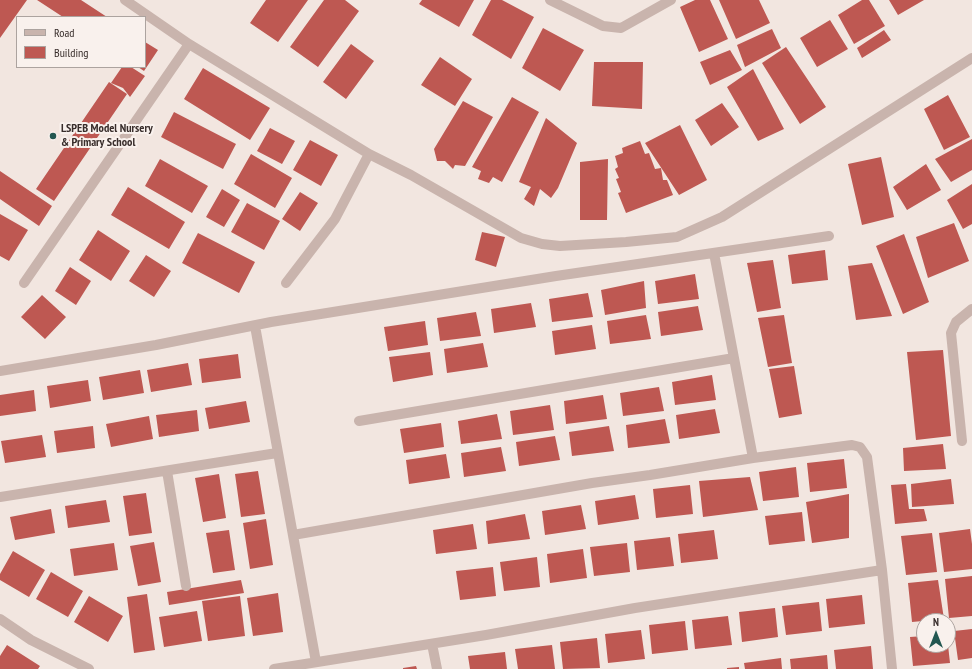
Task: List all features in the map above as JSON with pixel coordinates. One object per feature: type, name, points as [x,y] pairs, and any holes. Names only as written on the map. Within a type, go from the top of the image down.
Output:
[{"type":"street","points":[[125,0],[189,44],[369,154],[411,175],[521,238],[542,244],[560,246],[677,237],[722,217],[972,58]]},
{"type":"street","points":[[550,0],[603,26],[621,28],[671,0]]},
{"type":"street","points":[[24,283],[189,44]]},
{"type":"street","points":[[286,283],[335,220],[369,154]]},
{"type":"street","points":[[0,371],[156,345],[271,322],[556,276],[829,236]]},
{"type":"street","points":[[714,253],[754,458]]},
{"type":"street","points":[[962,441],[952,333],[956,322],[972,309]]},
{"type":"street","points":[[255,326],[277,454],[316,662]]},
{"type":"street","points":[[359,421],[734,358]]},
{"type":"street","points":[[293,534],[754,458],[852,445],[860,447],[867,456],[882,570],[892,669]]},
{"type":"street","points":[[0,497],[277,454]]},
{"type":"street","points":[[167,471],[186,586]]},
{"type":"street","points":[[274,669],[486,635],[635,608],[882,570]]},
{"type":"street","points":[[0,618],[31,640],[89,669]]},
{"type":"street","points":[[432,644],[437,669]]},
{"type":"building","points":[[0,0],[27,0],[0,38]]},
{"type":"building","points":[[37,0],[81,0],[105,16],[61,16]]},
{"type":"building","points":[[266,0],[308,0],[278,42],[250,23]]},
{"type":"building","points":[[324,0],[345,0],[359,11],[318,67],[290,47]]},
{"type":"building","points":[[422,0],[474,0],[459,27],[419,4]]},
{"type":"building","points":[[491,0],[502,0],[534,17],[511,59],[472,35]]},
{"type":"building","points":[[695,0],[710,0],[728,39],[699,52],[680,7]]},
{"type":"building","points":[[719,0],[759,0],[770,23],[736,39]]},
{"type":"building","points":[[862,0],[869,0],[885,26],[854,44],[838,15]]},
{"type":"building","points":[[889,0],[924,0],[898,15]]},
{"type":"building","points":[[830,20],[848,49],[817,67],[800,38]]},
{"type":"building","points":[[543,28],[584,50],[560,91],[522,68]]},
{"type":"building","points":[[772,29],[781,48],[745,67],[737,45]]},
{"type":"building","points":[[884,30],[891,40],[862,58],[857,48]]},
{"type":"building","points":[[146,43],[158,50],[146,68]]},
{"type":"building","points":[[351,44],[374,61],[346,99],[323,82]]},
{"type":"building","points":[[786,47],[826,107],[800,124],[762,63]]},
{"type":"building","points":[[730,50],[742,70],[710,85],[700,62]]},
{"type":"building","points":[[440,57],[472,79],[455,106],[421,85]]},
{"type":"building","points":[[594,62],[643,62],[642,109],[592,106]]},
{"type":"building","points":[[121,68],[133,68],[145,76],[130,97],[123,88],[111,83]]},
{"type":"building","points":[[203,68],[270,108],[250,140],[184,99]]},
{"type":"building","points":[[753,69],[784,129],[758,141],[727,87]]},
{"type":"building","points":[[109,82],[127,94],[54,201],[36,189]]},
{"type":"building","points":[[948,95],[970,137],[944,150],[924,109]]},
{"type":"building","points":[[512,97],[539,112],[502,182],[493,177],[489,183],[478,179],[481,171],[472,167]]},
{"type":"building","points":[[463,101],[493,117],[465,166],[455,165],[453,169],[445,161],[437,161],[434,149]]},
{"type":"building","points":[[722,103],[739,127],[711,146],[695,120]]},
{"type":"building","points":[[174,112],[236,144],[223,169],[161,137]]},
{"type":"building","points":[[546,118],[577,143],[558,188],[551,198],[540,189],[534,206],[524,199],[531,187],[519,182]]},
{"type":"building","points":[[680,125],[707,180],[679,195],[645,143]]},
{"type":"building","points":[[270,128],[295,141],[282,164],[257,151]]},
{"type":"building","points":[[972,139],[972,170],[951,182],[935,159]]},
{"type":"building","points":[[310,140],[338,155],[321,186],[293,170]]},
{"type":"building","points":[[640,141],[645,154],[649,153],[655,169],[661,168],[663,180],[667,180],[673,195],[626,213],[618,193],[621,192],[616,179],[619,178],[615,169],[618,167],[615,156],[623,153],[622,148]]},
{"type":"building","points":[[251,154],[292,178],[275,208],[234,184]]},
{"type":"building","points":[[881,157],[894,217],[862,225],[848,164]]},
{"type":"building","points":[[160,159],[208,186],[192,213],[145,186]]},
{"type":"building","points":[[608,159],[607,220],[580,220],[580,162]]},
{"type":"building","points":[[926,164],[941,190],[907,210],[893,187]]},
{"type":"building","points":[[0,171],[52,206],[39,226],[0,199]]},
{"type":"building","points":[[972,184],[972,224],[963,229],[947,200]]},
{"type":"building","points":[[128,187],[185,222],[169,249],[111,215]]},
{"type":"building","points":[[222,189],[240,200],[224,227],[206,217]]},
{"type":"building","points":[[300,192],[318,203],[300,231],[282,219]]},
{"type":"building","points":[[247,203],[280,221],[264,250],[231,232]]},
{"type":"building","points":[[0,214],[28,230],[9,261],[0,256]]},
{"type":"building","points":[[954,223],[969,261],[928,278],[916,237]]},
{"type":"building","points":[[98,230],[130,251],[111,281],[79,260]]},
{"type":"building","points":[[482,232],[505,237],[496,267],[475,260]]},
{"type":"building","points":[[198,233],[255,262],[239,293],[182,263]]},
{"type":"building","points":[[904,234],[929,302],[903,314],[876,246]]},
{"type":"building","points":[[825,250],[828,280],[792,284],[788,255]]},
{"type":"building","points":[[146,255],[171,271],[154,297],[129,281]]},
{"type":"building","points":[[773,260],[781,308],[757,312],[747,263]]},
{"type":"building","points":[[872,263],[892,316],[856,320],[848,266]]},
{"type":"building","points":[[70,267],[91,281],[76,305],[55,291]]},
{"type":"building","points":[[695,274],[699,299],[658,304],[655,281]]},
{"type":"building","points":[[644,281],[646,308],[605,315],[601,290]]},
{"type":"building","points":[[588,293],[593,317],[552,322],[549,299]]},
{"type":"building","points":[[42,295],[66,317],[45,339],[21,317]]},
{"type":"building","points":[[531,303],[536,327],[494,333],[491,309]]},
{"type":"building","points":[[698,306],[703,330],[661,336],[658,312]]},
{"type":"building","points":[[476,312],[481,336],[440,341],[437,318]]},
{"type":"building","points":[[646,315],[651,339],[610,344],[607,321]]},
{"type":"building","points":[[784,315],[792,363],[768,367],[758,318]]},
{"type":"building","points":[[425,321],[428,345],[388,351],[384,327]]},
{"type":"building","points":[[592,325],[596,349],[555,355],[552,331]]},
{"type":"building","points":[[483,343],[488,367],[447,373],[444,349]]},
{"type":"building","points":[[943,350],[951,436],[916,440],[907,352]]},
{"type":"building","points":[[430,352],[433,375],[393,382],[389,357]]},
{"type":"building","points":[[238,354],[241,378],[202,383],[199,359]]},
{"type":"building","points":[[188,363],[192,385],[151,392],[147,370]]},
{"type":"building","points":[[794,366],[802,414],[779,418],[769,369]]},
{"type":"building","points":[[140,370],[144,393],[103,400],[99,377]]},
{"type":"building","points":[[712,375],[716,400],[675,405],[672,382]]},
{"type":"building","points":[[88,380],[91,401],[50,408],[47,386]]},
{"type":"building","points":[[659,387],[664,411],[623,416],[620,393]]},
{"type":"building","points":[[34,390],[36,411],[0,416],[0,395]]},
{"type":"building","points":[[603,395],[607,419],[566,424],[564,401]]},
{"type":"building","points":[[246,401],[250,422],[209,429],[205,408]]},
{"type":"building","points":[[550,405],[554,430],[513,435],[510,411]]},
{"type":"building","points":[[715,409],[720,433],[679,439],[676,415]]},
{"type":"building","points":[[197,410],[199,431],[159,437],[156,415]]},
{"type":"building","points":[[497,414],[502,439],[461,444],[458,421]]},
{"type":"building","points":[[149,416],[153,439],[111,447],[106,424]]},
{"type":"building","points":[[665,419],[670,443],[628,448],[626,425]]},
{"type":"building","points":[[441,423],[444,447],[404,453],[400,429]]},
{"type":"building","points":[[93,426],[95,448],[57,453],[54,431]]},
{"type":"building","points":[[609,426],[614,451],[572,456],[569,432]]},
{"type":"building","points":[[42,435],[46,457],[5,463],[1,441]]},
{"type":"building","points":[[555,436],[560,460],[519,466],[516,442]]},
{"type":"building","points":[[943,444],[946,469],[904,471],[903,448]]},
{"type":"building","points":[[501,447],[506,471],[464,477],[461,453]]},
{"type":"building","points":[[446,454],[450,478],[409,484],[406,460]]},
{"type":"building","points":[[844,459],[847,488],[810,492],[807,463]]},
{"type":"building","points":[[796,467],[799,497],[763,501],[759,472]]},
{"type":"building","points":[[258,471],[265,514],[241,517],[235,474]]},
{"type":"building","points":[[219,474],[226,518],[203,522],[195,478]]},
{"type":"building","points":[[750,477],[758,510],[703,517],[699,481]]},
{"type":"building","points":[[951,479],[954,504],[912,507],[911,484]]},
{"type":"building","points":[[906,484],[909,509],[924,509],[927,521],[895,524],[891,485]]},
{"type":"building","points":[[690,485],[693,514],[656,518],[653,489]]},
{"type":"building","points":[[146,493],[152,533],[129,536],[123,496]]},
{"type":"building","points":[[849,494],[849,538],[812,543],[806,502]]},
{"type":"building","points":[[635,495],[639,519],[598,525],[595,501]]},
{"type":"building","points":[[106,500],[110,522],[68,528],[65,506]]},
{"type":"building","points":[[581,505],[586,529],[545,535],[542,511]]},
{"type":"building","points":[[51,509],[55,533],[15,540],[10,517]]},
{"type":"building","points":[[802,512],[805,541],[769,545],[765,516]]},
{"type":"building","points":[[525,514],[530,539],[488,544],[486,521]]},
{"type":"building","points":[[266,519],[273,565],[250,569],[243,523]]},
{"type":"building","points":[[473,524],[477,549],[436,554],[433,530]]},
{"type":"building","points":[[970,529],[972,544],[972,569],[944,572],[939,533]]},
{"type":"building","points":[[229,530],[235,570],[213,573],[206,533]]},
{"type":"building","points":[[714,530],[718,559],[681,563],[678,534]]},
{"type":"building","points":[[932,533],[937,572],[906,575],[901,536]]},
{"type":"building","points":[[670,537],[674,566],[637,570],[634,541]]},
{"type":"building","points":[[154,542],[161,582],[138,586],[130,546]]},
{"type":"building","points":[[114,543],[118,570],[74,576],[70,549]]},
{"type":"building","points":[[627,543],[630,572],[594,576],[590,547]]},
{"type":"building","points":[[583,549],[587,578],[550,583],[547,554]]},
{"type":"building","points":[[13,551],[45,570],[29,597],[0,580],[0,574]]},
{"type":"building","points":[[537,557],[540,587],[504,591],[500,562]]},
{"type":"building","points":[[493,567],[496,596],[460,600],[456,571]]},
{"type":"building","points":[[51,572],[83,591],[68,617],[36,599]]},
{"type":"building","points":[[972,576],[972,616],[956,617],[956,613],[948,613],[945,579]]},
{"type":"building","points":[[241,580],[244,593],[169,605],[167,592]]},
{"type":"building","points":[[938,580],[943,613],[916,613],[916,622],[912,622],[908,583]]},
{"type":"building","points":[[278,593],[283,632],[253,636],[247,598]]},
{"type":"building","points":[[147,594],[155,650],[134,653],[127,597]]},
{"type":"building","points":[[862,595],[865,624],[829,628],[826,599]]},
{"type":"building","points":[[89,596],[123,616],[108,642],[74,622]]},
{"type":"building","points":[[240,596],[245,636],[208,641],[202,601]]},
{"type":"building","points":[[819,602],[822,631],[786,635],[782,606]]},
{"type":"building","points":[[775,608],[778,637],[742,642],[739,612]]},
{"type":"building","points":[[197,611],[202,641],[164,647],[159,617]]},
{"type":"building","points":[[728,616],[732,645],[695,649],[692,620]]},
{"type":"building","points":[[685,621],[688,650],[652,654],[649,625]]},
{"type":"building","points":[[972,629],[972,658],[958,660],[956,631]]},
{"type":"building","points":[[641,630],[645,659],[608,663],[605,634]]},
{"type":"building","points":[[910,637],[916,637],[916,653],[949,653],[950,663],[913,666]]},
{"type":"building","points":[[597,638],[600,668],[563,669],[560,642]]},
{"type":"building","points":[[7,645],[40,666],[38,669],[0,669],[0,656]]},
{"type":"building","points":[[552,645],[555,669],[518,669],[515,649]]},
{"type":"building","points":[[871,646],[873,669],[836,669],[834,650]]},
{"type":"building","points":[[505,652],[507,669],[470,669],[468,656]]},
{"type":"building","points":[[827,655],[828,669],[791,669],[790,659]]},
{"type":"building","points":[[781,658],[782,669],[745,669],[744,663]]},
{"type":"building","points":[[416,666],[417,669],[403,669],[403,668]]},
{"type":"building","points":[[739,667],[739,669],[727,669],[727,668]]},
{"type":"place","name":"LSPEB Model Nursery & Primary School","points":[[53,136]]}]
